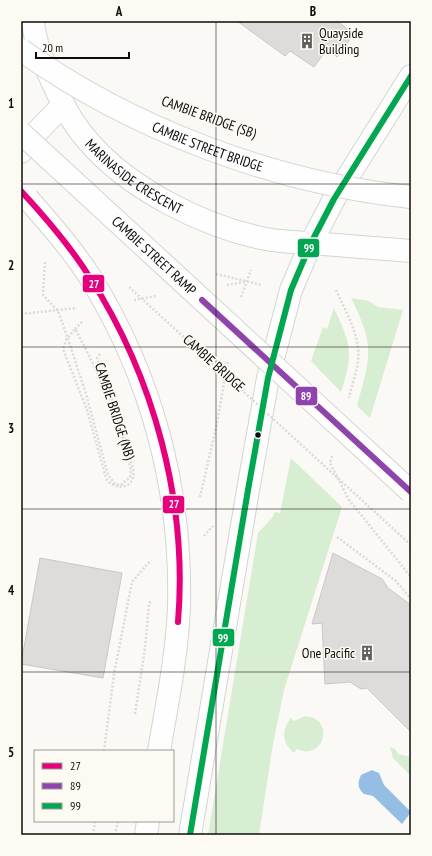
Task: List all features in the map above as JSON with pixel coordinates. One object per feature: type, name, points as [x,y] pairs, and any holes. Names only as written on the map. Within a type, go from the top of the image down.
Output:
[{"type":"main road","name":"MARINASIDE CRESCENT","points":[[33,21],[41,59],[63,105],[88,141],[125,176],[163,199],[212,222],[250,235],[266,239],[411,252]]},
{"type":"main road","name":"CAMBIE STREET BRIDGE","points":[[21,50],[47,68],[103,101],[169,133],[275,171],[371,193],[411,197]]},
{"type":"main road","points":[[190,835],[246,497],[268,378],[292,290],[311,243],[334,198],[411,76]]},
{"type":"main road","points":[[21,152],[32,137],[63,105]]},
{"type":"main road","name":"CAMBIE STREET RAMP","points":[[21,133],[411,492]]},
{"type":"main road","points":[[21,191],[60,236],[89,276],[114,319],[136,365],[153,412],[166,460],[175,509],[178,545],[179,609],[174,659],[159,750]]},
{"type":"main road","points":[[146,835],[148,822]]},
{"type":"path","points":[[46,258],[51,264]]},
{"type":"path","name":"CAMBIE BRIDGE","points":[[124,282],[411,545]]},
{"type":"path","points":[[225,285],[248,282]]},
{"type":"path","points":[[126,301],[164,295]]},
{"type":"path","points":[[21,314],[80,308]]},
{"type":"path","points":[[66,333],[86,394],[108,475],[115,484],[121,485],[130,477],[131,470],[116,417],[94,362],[75,330],[85,318]]},
{"type":"path","name":"CAMBIE BRIDGE (NB)","points":[[75,330],[66,340],[63,349],[87,410],[106,478],[109,483],[115,487],[122,487],[129,483],[133,478],[133,470],[116,411],[99,367],[97,358],[102,352]]},
{"type":"path","points":[[349,500],[411,577]]},
{"type":"path","points":[[337,537],[396,581],[411,599]]},
{"type":"path","points":[[93,835],[95,822]]},
{"type":"path","points":[[115,835],[118,822]]},
{"type":"green space","points":[[351,298],[369,301],[378,307],[403,310],[370,418],[357,406],[368,362],[368,351],[364,328]]},
{"type":"green space","points":[[334,308],[344,331],[349,349],[348,367],[341,392],[311,361],[323,327],[327,329]]},
{"type":"green space","points":[[291,458],[342,507],[284,690],[273,744],[259,835],[208,835],[258,533],[272,518],[275,512],[280,513]]},
{"type":"green space","points":[[305,716],[315,719],[321,724],[323,738],[320,745],[314,750],[306,751],[297,749],[294,753],[285,741],[284,732],[291,718],[294,721]]},
{"type":"green space","points":[[390,747],[395,749],[398,754],[411,757],[411,776],[393,758]]},
{"type":"water","points":[[372,770],[379,773],[384,785],[411,812],[402,824],[373,796],[364,794],[360,790],[359,781],[361,775]]},
{"type":"building","name":"Quayside Building","points":[[237,21],[337,21],[354,34],[337,57],[327,49],[314,67],[290,51],[285,56]]},
{"type":"building","name":"One Pacific","points":[[333,553],[382,579],[388,588],[411,605],[411,732],[367,688],[361,689],[350,682],[325,684],[322,623],[312,624]]},
{"type":"building","points":[[40,558],[122,573],[103,678],[21,664]]},
{"type":"transit line","name":"99","points":[[190,835],[268,378],[291,290],[311,243],[334,199],[411,76]]},
{"type":"transit line","name":"27","points":[[21,191],[57,232],[89,276],[112,315],[132,356],[148,398],[162,442],[171,486],[177,532],[180,577],[178,622]]},
{"type":"transit line","name":"89","points":[[202,300],[411,492]]},
{"type":"place","name":"Quayside Building","points":[[307,41]]},
{"type":"place","name":"One Pacific","points":[[367,653]]}]
